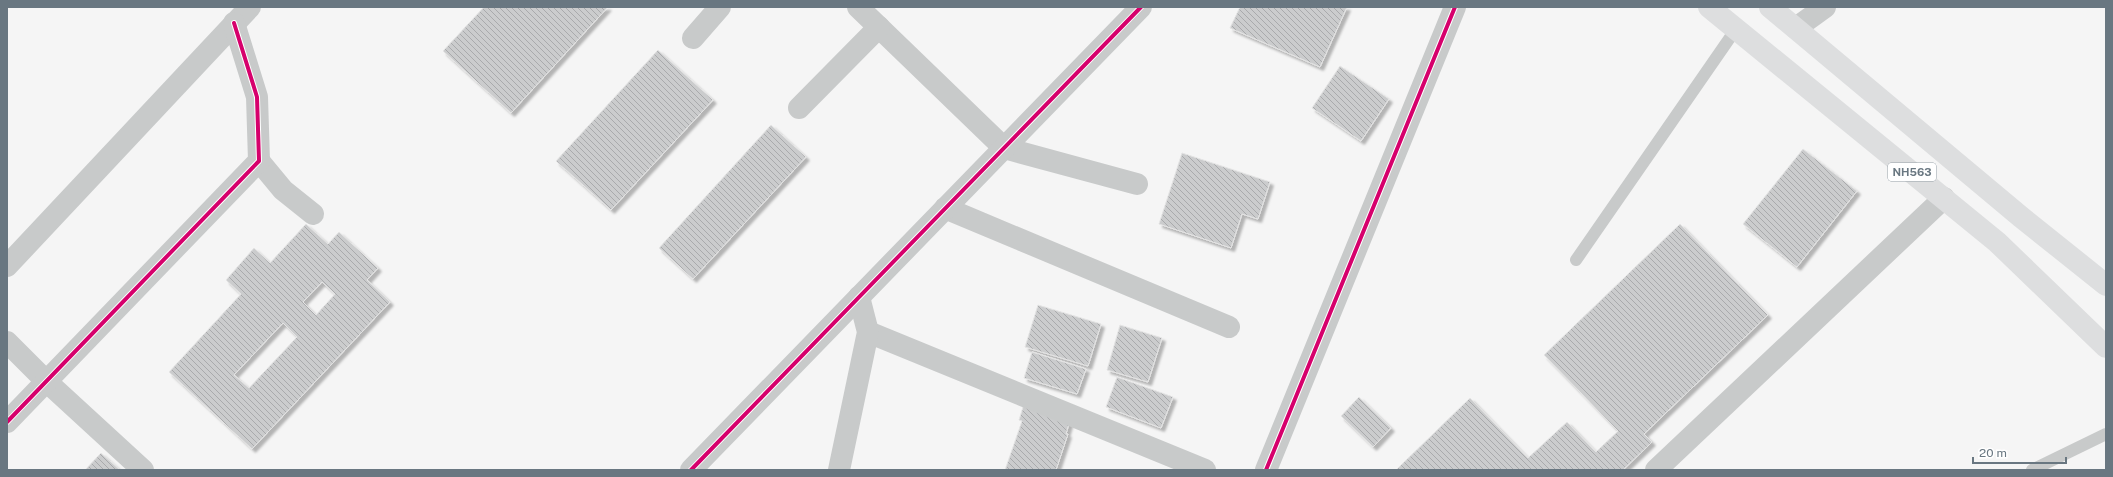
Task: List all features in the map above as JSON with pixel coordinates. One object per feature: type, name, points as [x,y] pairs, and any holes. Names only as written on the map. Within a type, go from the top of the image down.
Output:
[{"type":"highway","name":"NH563","points":[[1709,7],[1997,242],[2106,347]]},
{"type":"highway","name":"NH563","points":[[1770,7],[2021,217],[2106,285]]},
{"type":"street","points":[[7,266],[250,7]]},
{"type":"street","points":[[693,38],[720,7]]},
{"type":"street","points":[[858,7],[1004,148],[1138,184]]},
{"type":"street","points":[[691,470],[1141,7]]},
{"type":"street","points":[[1266,470],[1454,7]]},
{"type":"street","points":[[1796,28],[1825,7]]},
{"type":"street","points":[[234,24],[257,97],[259,161],[283,190],[313,214]]},
{"type":"street","points":[[799,108],[878,27]]},
{"type":"street","points":[[7,422],[259,161]]},
{"type":"street","points":[[1656,470],[1944,198]]},
{"type":"street","points":[[945,208],[1229,327]]},
{"type":"street","points":[[839,470],[868,332],[859,297]]},
{"type":"street","points":[[868,332],[1205,470]]},
{"type":"street","points":[[7,342],[46,381],[143,470]]},
{"type":"lane","points":[[1576,260],[1736,30]]},
{"type":"lane","points":[[2032,470],[2106,434]]},
{"type":"building","points":[[484,7],[608,7],[511,113],[443,51]]},
{"type":"building","points":[[1240,7],[1347,7],[1320,67],[1230,28]]},
{"type":"building","points":[[658,50],[713,100],[611,210],[556,161]]},
{"type":"building","points":[[1340,66],[1389,99],[1361,141],[1312,108]]},
{"type":"building","points":[[771,125],[806,157],[693,279],[659,248]]},
{"type":"building","points":[[1803,149],[1857,191],[1797,267],[1743,224]]},
{"type":"building","points":[[1182,153],[1270,182],[1258,219],[1242,214],[1231,248],[1159,224]]},
{"type":"building","points":[[306,224],[328,244],[339,232],[378,268],[367,280],[390,302],[252,449],[169,372],[241,294],[226,280],[254,248],[270,263]],"holes":[[[322,282],[335,294],[316,315],[303,302]],[[283,323],[297,337],[249,388],[234,375]]]},
{"type":"building","points":[[1680,224],[1768,315],[1644,434],[1652,442],[1623,470],[1396,470],[1470,398],[1528,458],[1567,422],[1596,452],[1618,431],[1544,355]]},
{"type":"building","points":[[1038,305],[1101,324],[1088,366],[1025,347]]},
{"type":"building","points":[[1120,325],[1162,338],[1148,382],[1107,370]]},
{"type":"building","points":[[1032,352],[1086,369],[1077,394],[1024,378]]},
{"type":"building","points":[[1117,377],[1173,397],[1161,428],[1106,407]]},
{"type":"building","points":[[1359,397],[1391,428],[1373,447],[1341,416]]},
{"type":"building","points":[[1024,404],[1070,420],[1066,434],[1068,434],[1056,470],[1005,470],[1022,421],[1019,420]]},
{"type":"building","points":[[101,453],[120,470],[85,470]]},
{"type":"cycle path","points":[[691,470],[1141,7]]},
{"type":"cycle path","points":[[1266,470],[1455,7]]},
{"type":"cycle path","points":[[7,422],[259,161],[257,97],[234,23]]}]
